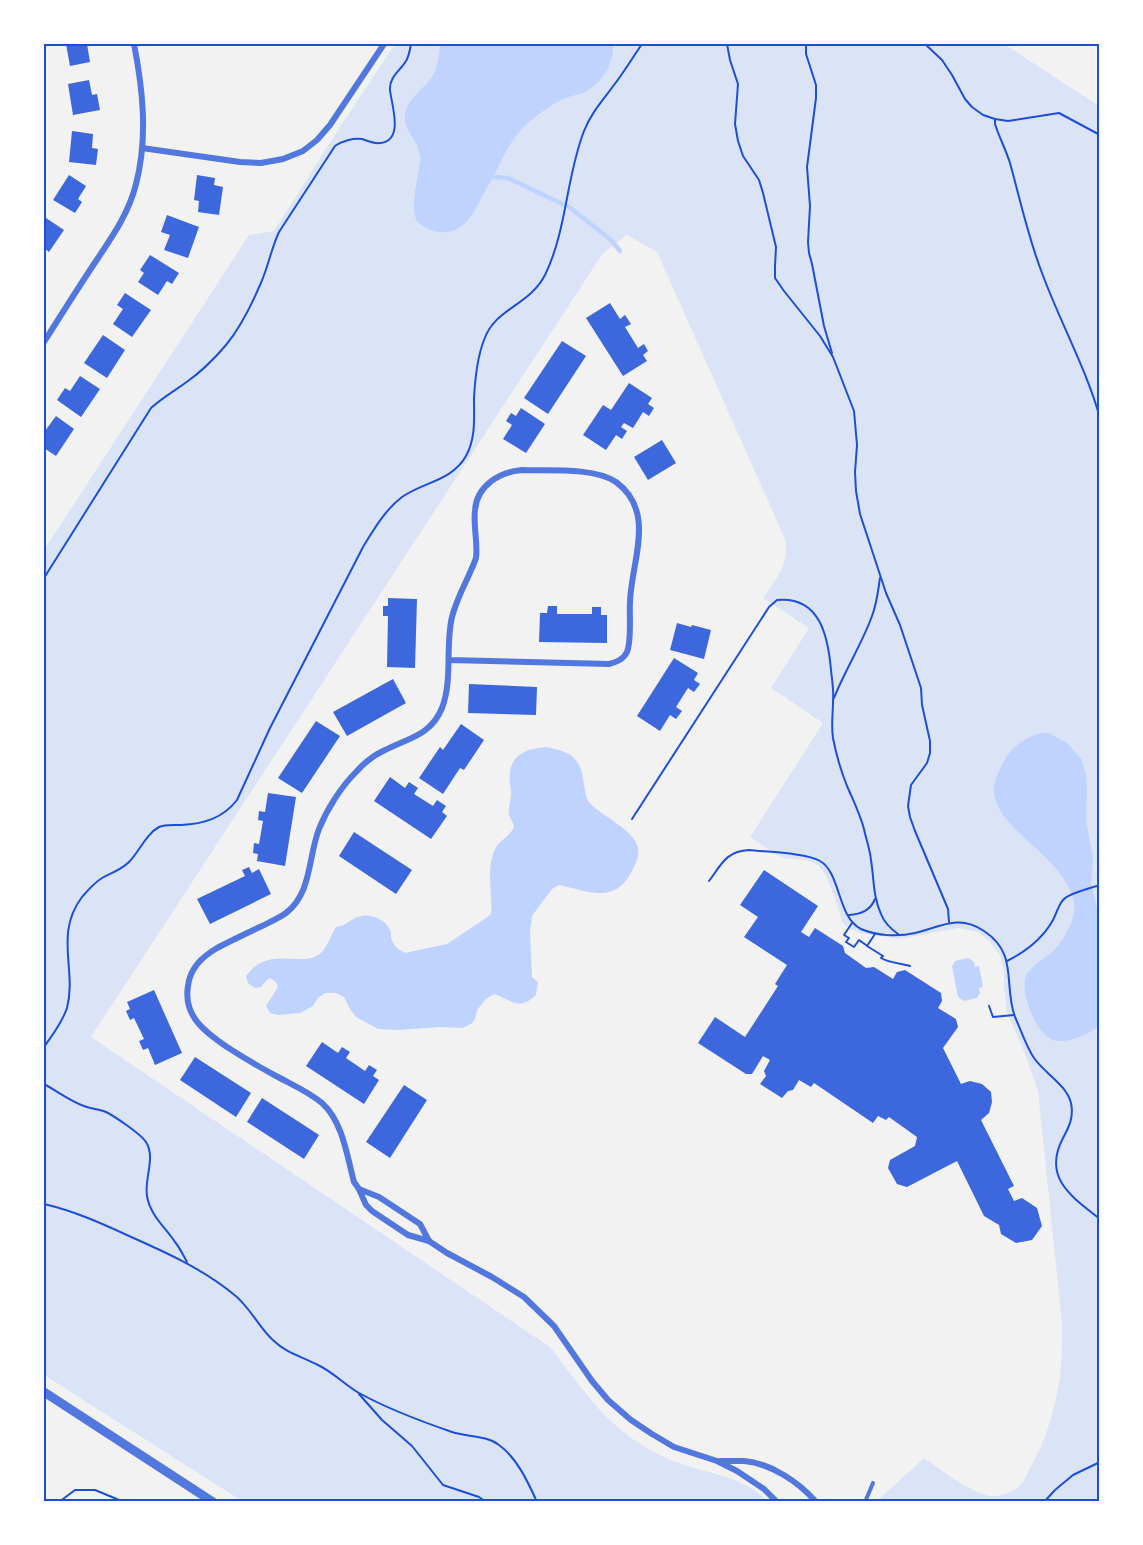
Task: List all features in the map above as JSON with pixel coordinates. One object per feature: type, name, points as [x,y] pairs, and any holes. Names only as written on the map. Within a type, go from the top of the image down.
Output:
[{"type":"street","points":[[44,342],[117,228],[129,206],[136,186],[143,123],[142,96],[134,44]]},
{"type":"street","points":[[142,148],[261,163],[283,159],[303,151],[330,125],[384,44]]},
{"type":"street","points":[[449,660],[609,664],[623,658],[629,645],[630,600],[640,534],[633,502],[626,492],[607,477],[586,472],[512,471],[502,474],[487,484],[476,501],[476,558],[452,617],[442,708],[430,726],[420,734],[384,750],[351,776],[319,830],[308,877],[294,905],[277,918],[207,954],[192,970],[187,989],[194,1019],[212,1037],[323,1103],[336,1123],[354,1182],[366,1205],[372,1211],[408,1235],[429,1241],[524,1297],[554,1326],[608,1400],[631,1420],[674,1447],[717,1461],[749,1478],[777,1502]]},
{"type":"street","points":[[359,1189],[379,1197],[420,1224],[429,1241]]},
{"type":"street","points":[[44,1392],[213,1502]]},
{"type":"street","points":[[717,1461],[746,1461],[767,1467],[800,1486],[816,1502]]},
{"type":"lane","points":[[865,1502],[873,1484]]},
{"type":"path","points":[[44,578],[151,408],[209,363],[238,327],[261,284],[279,232],[335,146],[350,140],[361,139],[382,143],[388,141],[395,122],[390,83],[405,62],[411,44]]},
{"type":"path","points":[[44,1047],[57,1028],[67,1006],[70,920],[81,898],[101,879],[128,863],[150,834],[159,827],[211,821],[231,808],[352,568],[380,520],[402,497],[450,474],[465,457],[474,429],[478,360],[483,340],[489,328],[499,317],[535,291],[544,277],[552,258],[584,131],[593,113],[642,44]]},
{"type":"path","points":[[727,44],[738,84],[735,124],[738,141],[743,156],[759,180],[764,193],[776,247],[776,278],[833,357]]},
{"type":"path","points":[[806,44],[806,54],[816,85],[807,167],[810,199],[809,253],[824,326],[833,357],[854,411],[857,445],[856,491],[860,514],[921,688],[930,753],[927,763],[911,785],[908,806],[915,831],[948,909],[949,922]]},
{"type":"path","points":[[925,44],[942,60],[965,99],[983,115],[994,119],[1018,120],[1059,114],[1100,135]]},
{"type":"path","points":[[994,119],[1010,162],[1040,269],[1088,382],[1100,418]]},
{"type":"path","points":[[833,701],[872,616],[878,598],[880,576]]},
{"type":"path","points":[[632,819],[763,615],[777,600],[802,603],[809,608],[820,623],[826,636],[833,701],[831,721],[833,738],[846,784],[863,826],[871,857],[875,896],[881,916],[898,935]]},
{"type":"path","points":[[709,881],[724,861],[739,850],[811,857],[824,863],[829,870],[852,923],[860,929],[898,935],[914,933],[949,922],[972,925],[986,932],[999,946],[1007,961],[1010,997],[1015,1015],[1034,1058],[1065,1091],[1071,1104],[1071,1121],[1056,1158],[1062,1185],[1066,1191],[1100,1219]]},
{"type":"path","points":[[1007,961],[1020,954],[1040,937],[1068,896],[1100,885]]},
{"type":"path","points":[[848,915],[865,912],[870,908],[875,896]]},
{"type":"path","points":[[852,923],[844,935],[849,939],[846,942],[854,947],[859,940],[883,956],[881,958],[885,961],[910,966]]},
{"type":"path","points":[[867,946],[875,933]]},
{"type":"path","points":[[989,1006],[993,1017],[1015,1015]]},
{"type":"path","points":[[44,1084],[85,1107],[105,1112],[145,1140],[150,1158],[147,1196],[151,1208],[188,1263]]},
{"type":"path","points":[[44,1204],[80,1215],[188,1263],[243,1302],[275,1343],[317,1364],[357,1391],[395,1410],[454,1433],[486,1438],[495,1442],[511,1455],[537,1502]]},
{"type":"path","points":[[357,1391],[382,1420],[412,1446],[443,1485],[479,1497],[486,1502]]},
{"type":"path","points":[[1044,1502],[1073,1475],[1100,1462]]},
{"type":"path","points":[[59,1502],[75,1490],[95,1490],[124,1502]]},
{"type":"shaded area","points":[[395,44],[1004,44],[1099,106],[1099,1501],[877,1501],[924,1458],[975,1491],[992,1496],[1008,1493],[1023,1481],[1045,1437],[1058,1387],[1062,1324],[1038,1091],[1007,1013],[1004,971],[1000,955],[990,942],[978,932],[958,928],[900,939],[859,933],[843,924],[826,876],[817,865],[809,861],[781,857],[750,837],[823,723],[771,688],[809,628],[763,598],[783,564],[785,539],[657,252],[627,235],[603,253],[91,1037],[550,1347],[599,1409],[643,1446],[674,1461],[732,1479],[757,1492],[767,1501],[242,1501],[44,1375],[44,550],[249,235],[274,231]]},
{"type":"water","points":[[440,44],[613,44],[612,59],[602,78],[585,92],[559,101],[541,112],[526,125],[509,146],[468,220],[462,226],[445,232],[429,229],[416,219],[414,202],[420,158],[419,149],[405,123],[406,110],[410,102],[436,69]]},
{"type":"water","points":[[1041,733],[1049,733],[1067,743],[1082,760],[1087,791],[1086,820],[1093,858],[1091,884],[1099,915],[1100,1025],[1082,1036],[1062,1041],[1051,1039],[1039,1027],[1027,1001],[1025,983],[1028,972],[1053,951],[1063,939],[1072,921],[1074,902],[1068,885],[1058,870],[1005,817],[997,804],[994,789],[998,772],[1014,748],[1024,740]]},
{"type":"water","points":[[546,747],[569,754],[578,762],[589,802],[629,833],[637,845],[638,858],[625,882],[609,892],[590,892],[559,885],[552,889],[532,916],[530,931],[532,977],[538,982],[536,995],[520,1004],[494,994],[486,999],[477,1010],[471,1024],[462,1028],[378,1029],[356,1017],[344,997],[336,993],[325,993],[313,1006],[300,1013],[278,1015],[270,1013],[266,1006],[278,987],[276,982],[270,978],[261,987],[255,988],[248,983],[246,976],[256,966],[266,961],[309,958],[318,955],[326,946],[336,927],[355,918],[370,916],[378,918],[388,926],[394,944],[405,953],[447,944],[491,914],[490,872],[493,855],[496,847],[514,826],[509,810],[512,764],[516,758],[528,750]]},
{"type":"water","points":[[968,958],[974,962],[975,967],[979,966],[983,987],[979,988],[980,993],[977,998],[964,1001],[958,997],[952,966],[955,961]]},
{"type":"building","points":[[66,44],[87,44],[90,62],[70,66]]},
{"type":"building","points":[[89,80],[92,95],[97,94],[100,110],[73,115],[68,84]]},
{"type":"building","points":[[72,131],[93,134],[92,148],[98,149],[96,165],[69,162]]},
{"type":"building","points":[[69,175],[86,186],[78,199],[82,202],[75,213],[53,200]]},
{"type":"building","points":[[197,175],[215,178],[214,185],[223,187],[219,215],[198,212],[199,201],[194,200]]},
{"type":"building","points":[[167,215],[199,227],[188,258],[164,250],[170,235],[161,232]]},
{"type":"building","points":[[46,218],[64,230],[49,252],[44,248]]},
{"type":"building","points":[[150,255],[179,273],[172,284],[167,281],[158,295],[138,282],[144,273],[140,270]]},
{"type":"building","points":[[125,293],[151,310],[132,337],[113,324],[123,309],[117,305]]},
{"type":"building","points":[[610,303],[620,319],[625,315],[631,324],[625,327],[638,348],[644,344],[648,351],[643,355],[647,361],[623,376],[586,318]]},
{"type":"building","points":[[103,335],[125,350],[107,378],[84,363]]},
{"type":"building","points":[[562,341],[586,356],[548,414],[524,398]]},
{"type":"building","points":[[80,376],[100,389],[81,417],[57,400],[65,388],[70,391]]},
{"type":"building","points":[[629,383],[652,398],[648,404],[654,408],[649,416],[643,412],[633,428],[624,423],[621,427],[627,431],[622,439],[616,435],[606,450],[583,435],[603,405],[611,410]]},
{"type":"building","points":[[521,408],[545,424],[526,453],[503,439],[512,425],[506,421],[511,413],[516,416]]},
{"type":"building","points":[[56,416],[74,429],[56,456],[44,448],[44,430]]},
{"type":"building","points":[[662,440],[676,463],[648,480],[634,457]]},
{"type":"building","points":[[388,598],[417,599],[415,668],[387,667],[388,616],[383,616],[383,606],[388,606]]},
{"type":"building","points":[[548,606],[557,606],[557,614],[592,614],[592,607],[601,607],[601,615],[607,615],[607,643],[539,642],[540,613],[547,613]]},
{"type":"building","points":[[677,623],[711,630],[704,659],[670,650]]},
{"type":"building","points":[[674,658],[698,673],[694,680],[700,684],[694,692],[688,688],[676,707],[682,711],[676,719],[670,715],[660,731],[637,716]]},
{"type":"building","points":[[393,679],[406,703],[347,736],[333,712]]},
{"type":"building","points":[[469,684],[537,687],[536,715],[468,713]]},
{"type":"building","points":[[316,721],[340,736],[302,793],[278,778]]},
{"type":"building","points":[[461,724],[484,740],[464,770],[460,768],[443,794],[419,778],[440,747],[443,750]]},
{"type":"building","points":[[390,777],[405,788],[409,782],[418,788],[414,794],[433,806],[437,800],[446,806],[442,812],[447,816],[431,839],[374,801]]},
{"type":"building","points":[[268,793],[296,797],[285,866],[257,861],[258,854],[253,853],[254,843],[259,844],[263,821],[258,820],[259,811],[265,812]]},
{"type":"building","points":[[354,832],[412,870],[396,894],[339,856]]},
{"type":"building","points":[[249,867],[252,873],[259,869],[271,894],[210,924],[197,899],[245,876],[242,870]]},
{"type":"building","points":[[764,870],[818,906],[801,932],[809,937],[815,928],[843,946],[845,953],[866,968],[874,967],[893,979],[897,972],[905,970],[941,993],[942,1001],[938,1008],[956,1019],[958,1027],[943,1048],[961,1084],[970,1081],[982,1084],[991,1092],[992,1102],[989,1113],[981,1120],[1014,1186],[1008,1189],[1014,1201],[1022,1198],[1037,1208],[1042,1226],[1032,1240],[1016,1243],[1001,1234],[999,1225],[984,1216],[957,1161],[907,1187],[897,1184],[888,1168],[890,1160],[915,1146],[917,1137],[889,1117],[886,1120],[878,1116],[873,1123],[814,1083],[811,1087],[799,1080],[793,1090],[788,1091],[782,1098],[760,1084],[766,1076],[764,1071],[770,1060],[763,1056],[752,1074],[746,1074],[698,1043],[715,1017],[745,1037],[778,986],[775,984],[787,965],[744,937],[758,917],[740,905]]},
{"type":"building","points":[[154,990],[182,1053],[155,1065],[148,1048],[143,1050],[139,1041],[144,1039],[134,1018],[130,1020],[126,1011],[130,1009],[127,1002]]},
{"type":"building","points":[[322,1042],[338,1053],[342,1047],[350,1052],[346,1058],[365,1071],[369,1065],[377,1070],[373,1076],[379,1080],[364,1104],[306,1066]]},
{"type":"building","points":[[195,1057],[251,1093],[236,1117],[180,1080]]},
{"type":"building","points":[[404,1085],[427,1100],[390,1158],[366,1142]]},
{"type":"building","points":[[262,1098],[319,1135],[304,1159],[247,1122]]},
{"type":"waterway","points":[[494,177],[508,178],[569,207],[611,240],[620,251]]}]
